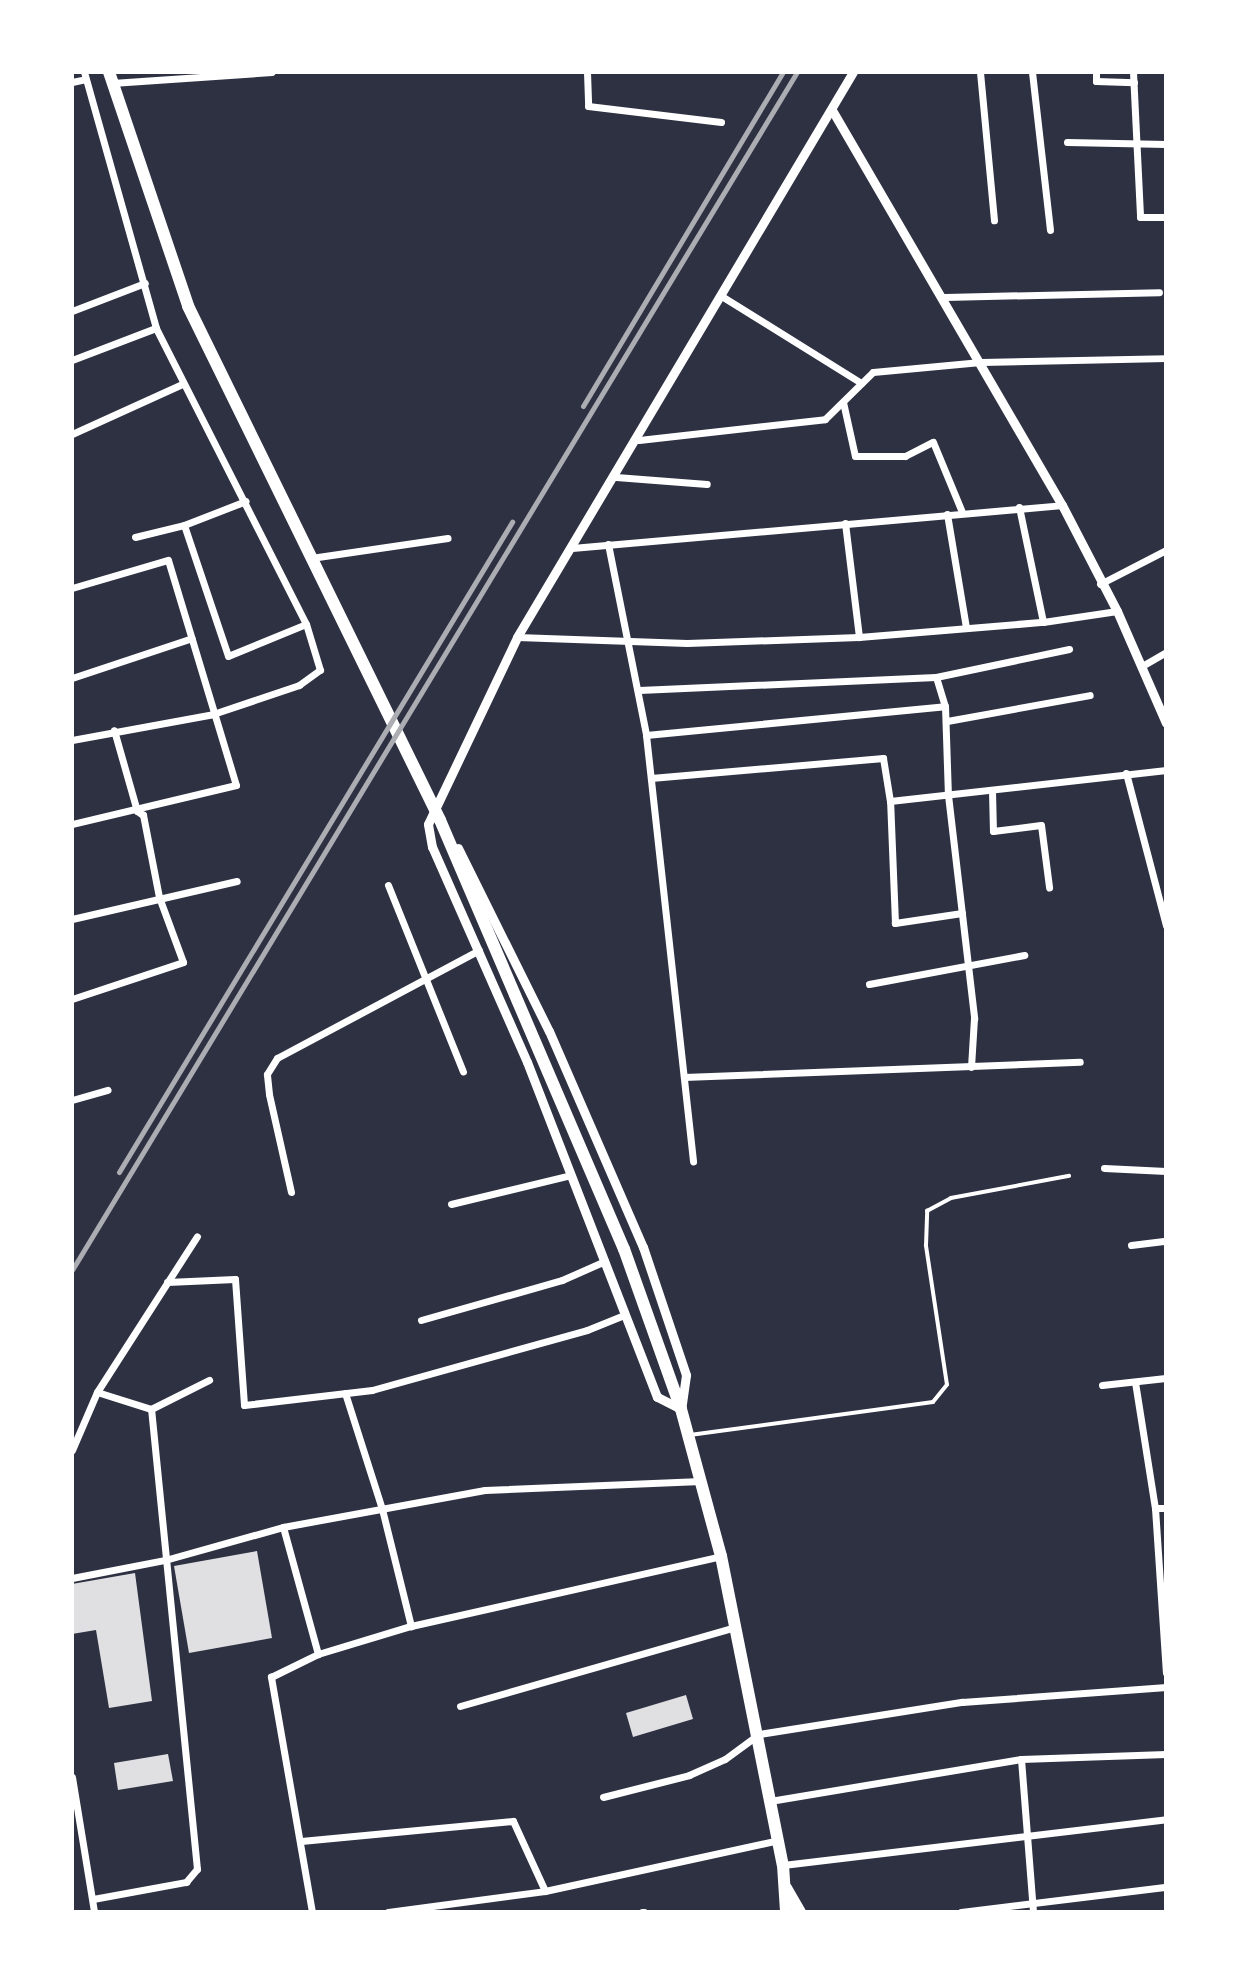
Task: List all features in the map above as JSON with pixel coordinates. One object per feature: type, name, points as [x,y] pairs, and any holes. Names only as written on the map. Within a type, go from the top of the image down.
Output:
[{"type":"main road","points":[[110,77],[188,306],[439,814],[587,1157],[681,1409],[721,1556],[737,1627],[783,1865],[786,1912]]},
{"type":"main road","points":[[786,1888],[800,1912]]},
{"type":"street","points":[[110,77],[272,72]]},
{"type":"street","points":[[586,72],[588,106],[721,122]]},
{"type":"street","points":[[439,814],[549,1031],[643,1247],[687,1375],[681,1409],[657,1397],[571,1175],[479,950],[432,847],[428,824],[439,814],[517,637],[639,440],[853,72]]},
{"type":"street","points":[[980,72],[994,220]]},
{"type":"street","points":[[1032,72],[1050,230]]},
{"type":"street","points":[[1096,72],[1096,80],[1134,82]]},
{"type":"street","points":[[1133,72],[1140,217],[1166,217]]},
{"type":"street","points":[[72,82],[85,75],[156,328],[182,384],[246,501],[306,624],[320,670],[299,685],[213,714],[114,730],[72,740]]},
{"type":"street","points":[[832,110],[945,297],[1062,505],[1100,584],[1117,611],[1166,723]]},
{"type":"street","points":[[1067,142],[1166,144]]},
{"type":"street","points":[[72,311],[145,283]]},
{"type":"street","points":[[945,297],[1159,292]]},
{"type":"street","points":[[723,297],[861,383]]},
{"type":"street","points":[[72,360],[156,328]]},
{"type":"street","points":[[639,440],[825,419],[873,372],[981,362],[1166,358]]},
{"type":"street","points":[[72,434],[182,384]]},
{"type":"street","points":[[842,402],[855,456],[905,456],[933,442],[962,512]]},
{"type":"street","points":[[616,477],[707,485]]},
{"type":"street","points":[[135,537],[184,525],[246,501]]},
{"type":"street","points":[[572,548],[1062,505]]},
{"type":"street","points":[[1019,507],[1043,622]]},
{"type":"street","points":[[947,514],[965,627]]},
{"type":"street","points":[[845,523],[859,638]]},
{"type":"street","points":[[184,525],[228,656],[306,624]]},
{"type":"street","points":[[311,558],[448,538]]},
{"type":"street","points":[[608,544],[631,641],[646,735],[693,1161]]},
{"type":"street","points":[[1100,584],[1166,550]]},
{"type":"street","points":[[72,588],[167,560],[236,785],[137,811],[72,824]]},
{"type":"street","points":[[517,637],[631,641],[859,638],[1043,622],[1117,611]]},
{"type":"street","points":[[72,678],[191,638]]},
{"type":"street","points":[[639,690],[936,677],[1069,649]]},
{"type":"street","points":[[1142,666],[1166,652]]},
{"type":"street","points":[[936,677],[947,721],[948,795],[974,1018],[971,1067]]},
{"type":"street","points":[[947,721],[1090,695]]},
{"type":"street","points":[[646,735],[945,706]]},
{"type":"street","points":[[72,999],[183,962],[159,897],[143,815],[137,811],[114,730]]},
{"type":"street","points":[[651,778],[883,758],[890,802],[895,923],[962,913]]},
{"type":"street","points":[[890,802],[1126,773],[1166,771]]},
{"type":"street","points":[[1126,773],[1166,926]]},
{"type":"street","points":[[992,791],[993,831],[1041,825],[1049,887]]},
{"type":"street","points":[[72,919],[237,881]]},
{"type":"street","points":[[388,885],[463,1072]]},
{"type":"street","points":[[291,1192],[267,1074],[293,1046],[479,950]]},
{"type":"street","points":[[869,984],[1024,955]]},
{"type":"street","points":[[684,1077],[1080,1062]]},
{"type":"street","points":[[72,1100],[108,1090]]},
{"type":"street","points":[[1104,1168],[1166,1171]]},
{"type":"street","points":[[451,1204],[571,1175]]},
{"type":"street","points":[[72,1450],[97,1392],[197,1236]]},
{"type":"street","points":[[1131,1245],[1166,1241]]},
{"type":"street","points":[[421,1320],[562,1280],[605,1261]]},
{"type":"street","points":[[167,1282],[235,1279],[244,1405],[345,1393],[493,1356],[624,1315]]},
{"type":"street","points":[[1102,1385],[1166,1378]]},
{"type":"street","points":[[97,1392],[151,1409],[209,1380]]},
{"type":"street","points":[[1135,1382],[1155,1508],[1163,1584],[1166,1673]]},
{"type":"street","points":[[345,1393],[382,1509],[411,1626]]},
{"type":"street","points":[[93,1899],[186,1882],[197,1869],[151,1409]]},
{"type":"street","points":[[72,1578],[165,1560],[283,1527],[485,1490],[701,1481]]},
{"type":"street","points":[[1155,1508],[1166,1508]]},
{"type":"street","points":[[283,1527],[318,1654]]},
{"type":"street","points":[[312,1912],[302,1873],[301,1841],[271,1677],[318,1654],[411,1626],[721,1556]]},
{"type":"street","points":[[460,1706],[737,1627]]},
{"type":"street","points":[[603,1797],[689,1775],[725,1759],[759,1734],[962,1702],[1166,1687]]},
{"type":"street","points":[[770,1801],[1021,1759],[1166,1754]]},
{"type":"street","points":[[1021,1759],[1033,1912]]},
{"type":"street","points":[[72,1777],[94,1912]]},
{"type":"street","points":[[783,1865],[1027,1833],[1166,1819]]},
{"type":"street","points":[[301,1841],[513,1821],[545,1891]]},
{"type":"street","points":[[388,1912],[545,1891],[778,1840]]},
{"type":"street","points":[[961,1912],[1032,1900],[1166,1887]]},
{"type":"lane","points":[[688,1435],[933,1402],[947,1385],[926,1246],[927,1211],[951,1198],[1069,1177]]},
{"type":"building","points":[[257,1551],[272,1638],[189,1653],[174,1566]]},
{"type":"building","points":[[135,1573],[152,1701],[109,1708],[96,1630],[72,1634],[72,1584]]},
{"type":"building","points":[[686,1695],[693,1719],[633,1737],[626,1713]]},
{"type":"building","points":[[168,1754],[173,1781],[118,1790],[114,1763]]},
{"type":"railway","points":[[583,406],[783,72]]},
{"type":"railway","points":[[72,1270],[797,72]]},
{"type":"railway","points":[[119,1172],[512,522]]}]
